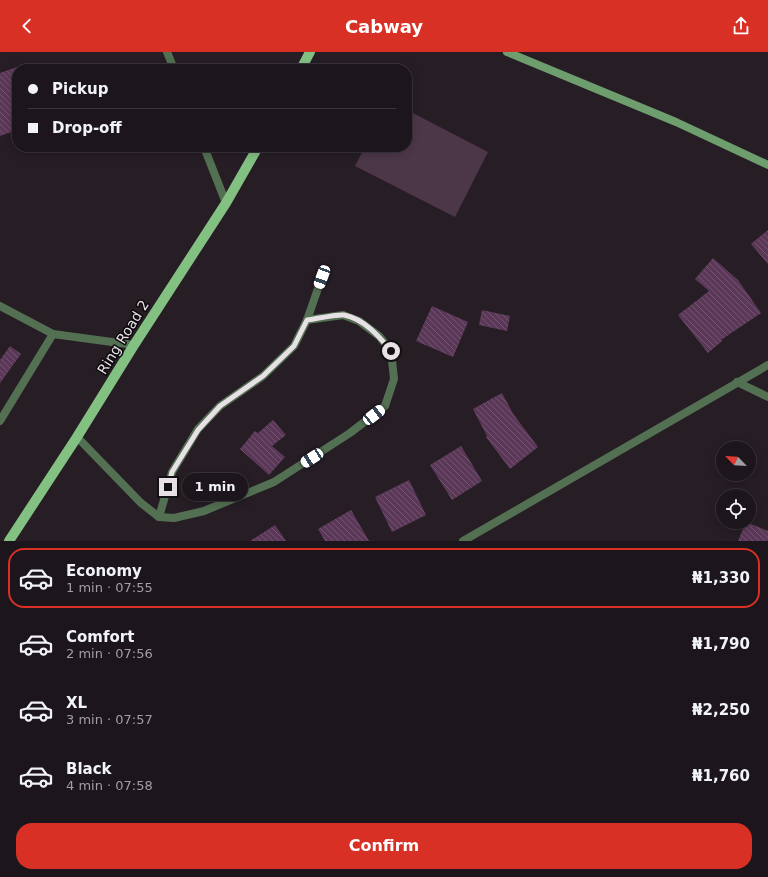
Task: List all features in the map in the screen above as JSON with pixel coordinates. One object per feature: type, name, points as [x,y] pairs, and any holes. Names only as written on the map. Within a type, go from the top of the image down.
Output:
[{"type":"main road","points":[[304,64],[310,52]]},
{"type":"main road","name":"Ring Road 2","points":[[9,541],[226,203],[255,152]]},
{"type":"street","points":[[167,52],[172,64]]},
{"type":"street","points":[[507,52],[676,122],[768,165]]},
{"type":"street","points":[[206,152],[226,203]]},
{"type":"street","points":[[159,518],[172,472],[198,430],[220,406],[263,376],[294,346],[307,320],[322,277]]},
{"type":"street","points":[[0,306],[53,334],[134,345]]},
{"type":"street","points":[[77,437],[141,503],[159,518],[174,518],[204,511],[274,482],[350,433],[385,406],[394,379],[391,351],[380,336],[359,321],[343,315],[307,320]]},
{"type":"street","points":[[0,421],[53,334]]},
{"type":"street","points":[[463,541],[768,365]]},
{"type":"street","points":[[737,382],[768,397]]},
{"type":"shaded area","points":[[412,113],[488,152],[455,217],[355,166],[362,152],[412,152]]},
{"type":"building","points":[[12,69],[12,132],[0,136],[0,73]]},
{"type":"building","points":[[768,230],[768,264],[751,244]]},
{"type":"building","points":[[713,258],[738,280],[761,313],[721,340],[722,341],[708,353],[678,315],[709,291],[695,279]]},
{"type":"building","points":[[432,306],[468,322],[453,357],[416,341]]},
{"type":"building","points":[[482,310],[510,316],[507,331],[479,325]]},
{"type":"building","points":[[10,346],[21,354],[0,383],[0,360]]},
{"type":"building","points":[[502,393],[514,415],[538,447],[510,469],[486,437],[487,436],[473,409]]},
{"type":"building","points":[[273,420],[286,435],[272,446],[285,457],[269,475],[240,449],[255,431],[258,433]]},
{"type":"building","points":[[461,446],[482,481],[452,500],[430,465]]},
{"type":"building","points":[[409,480],[426,515],[392,532],[375,497]]},
{"type":"building","points":[[351,510],[369,541],[325,541],[318,529]]},
{"type":"building","points":[[275,525],[286,541],[250,541]]},
{"type":"building","points":[[756,526],[768,531],[768,541],[738,541],[743,529],[756,529]]},
{"type":"route","points":[[168,487],[172,472],[198,430],[220,406],[263,376],[294,346],[307,320],[343,315],[359,321],[380,336],[391,351]]}]
